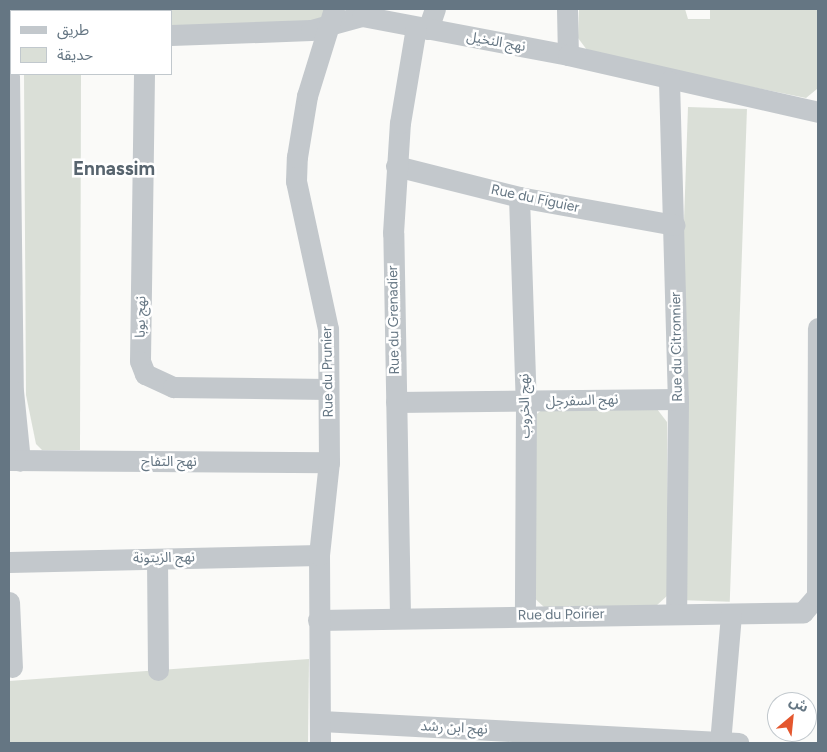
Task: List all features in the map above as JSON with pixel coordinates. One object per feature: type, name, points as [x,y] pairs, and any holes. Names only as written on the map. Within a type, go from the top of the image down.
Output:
[{"type":"street","name":"Rue du Grenadier","points":[[400,616],[396,402],[396,166],[422,28],[435,9]]},
{"type":"street","points":[[567,9],[568,55]]},
{"type":"street","name":"نهج النخيل","points":[[172,35],[310,30],[331,15],[362,16],[568,55],[669,81],[818,112]]},
{"type":"street","name":"Rue du Prunier","points":[[320,743],[319,554],[329,462],[325,305],[296,181],[300,128],[331,15]]},
{"type":"street","name":"نهج يوبا","points":[[144,75],[140,361],[145,374],[174,387],[328,389]]},
{"type":"street","points":[[9,76],[14,460]]},
{"type":"street","name":"Rue du Citronnier","points":[[669,81],[675,225],[678,399],[676,613]]},
{"type":"street","name":"Rue du Figuier","points":[[396,166],[519,197],[675,225]]},
{"type":"street","name":"نهج الخروب","points":[[519,197],[526,403],[524,616]]},
{"type":"street","name":"Rue du Poirier","points":[[318,620],[400,616],[803,612],[817,596],[818,328]]},
{"type":"street","name":"نهج السفرجل","points":[[396,402],[526,403],[678,399]]},
{"type":"street","name":"نهج التفاح","points":[[14,460],[329,462]]},
{"type":"street","name":"نهج الزيتونة","points":[[9,562],[319,554]]},
{"type":"street","points":[[157,558],[158,670]]},
{"type":"street","points":[[9,602],[12,667]]},
{"type":"street","points":[[726,743],[731,614]]},
{"type":"street","name":"نهج ابن رشد","points":[[321,721],[726,743]]},
{"type":"green space","points":[[9,9],[140,9],[10,10],[10,18]]},
{"type":"green space","points":[[161,9],[329,9],[323,23],[172,29],[172,10]]},
{"type":"green space","points":[[579,9],[685,9],[688,19],[710,19],[710,9],[817,9],[817,89],[806,98],[590,54],[578,38]]},
{"type":"green space","points":[[24,75],[81,75],[80,450],[42,450],[36,444],[26,395]]},
{"type":"green space","points":[[688,107],[747,109],[730,602],[671,600]]},
{"type":"green space","points":[[543,409],[657,409],[667,422],[668,595],[656,606],[544,607],[531,595],[533,417]]},
{"type":"green space","points":[[309,659],[308,743],[9,743],[9,681]]},
{"type":"district","name":"Ennassim","points":[[114,169]]}]
